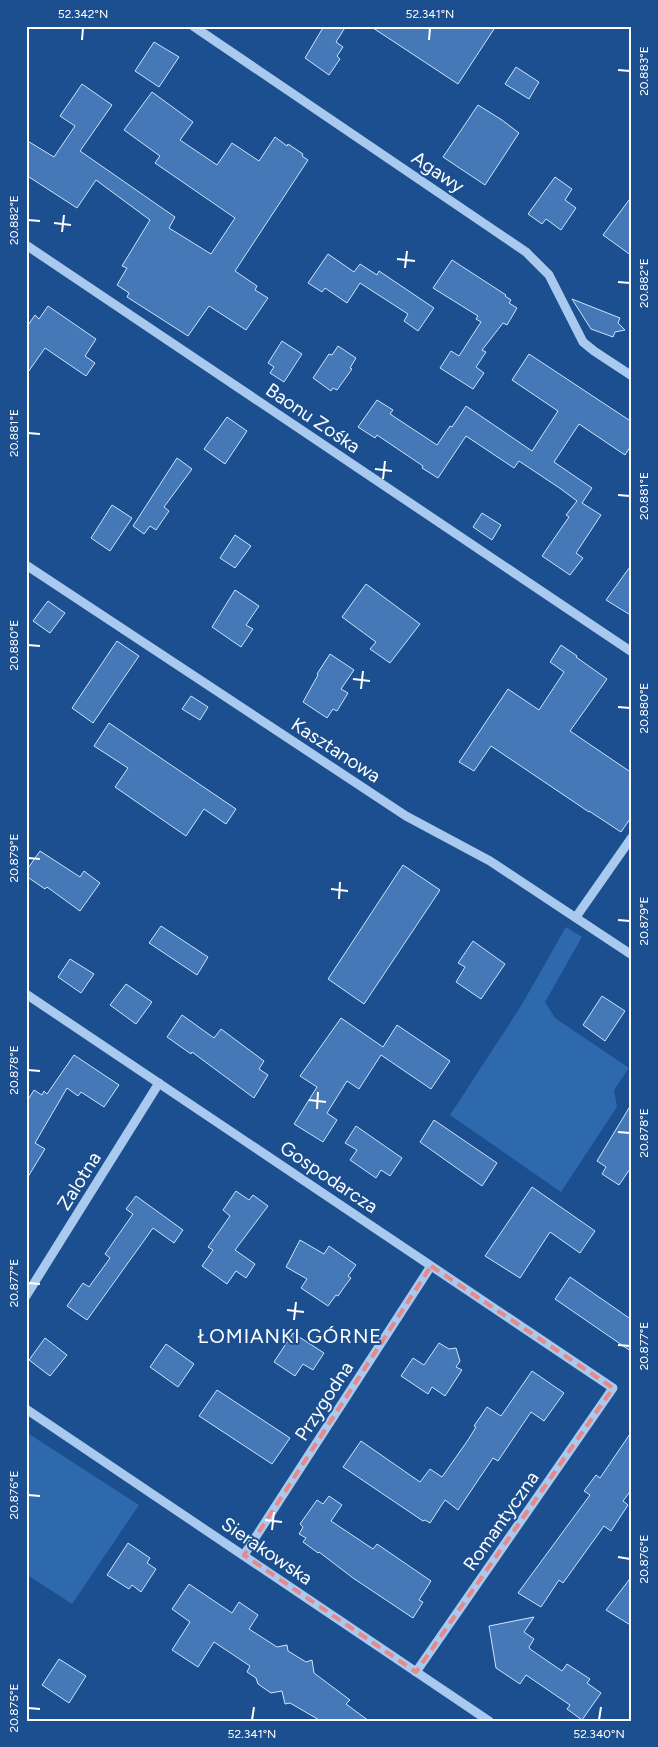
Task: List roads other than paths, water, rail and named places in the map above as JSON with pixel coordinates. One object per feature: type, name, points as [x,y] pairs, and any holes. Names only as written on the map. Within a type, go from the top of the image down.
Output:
[{"type":"street","name":"Agawy","points":[[193,26],[526,252],[549,274],[583,342],[632,376]]},
{"type":"street","name":"Baonu Zośka","points":[[26,245],[632,652]]},
{"type":"street","name":"Kasztanowa","points":[[26,565],[406,816],[490,861],[632,955]]},
{"type":"street","points":[[576,917],[632,837]]},
{"type":"street","name":"Gospodarcza","points":[[26,994],[613,1388]]},
{"type":"street","name":"Zalotna","points":[[26,1296],[159,1083]]},
{"type":"street","name":"Przygodna","points":[[244,1555],[431,1266]]},
{"type":"street","name":"Romantyczna","points":[[416,1672],[613,1388]]},
{"type":"street","name":"Sierakowska","points":[[26,1409],[489,1721]]},
{"type":"district","name":"ŁOMIANKI GÓRNE","points":[[290,1336]]}]
